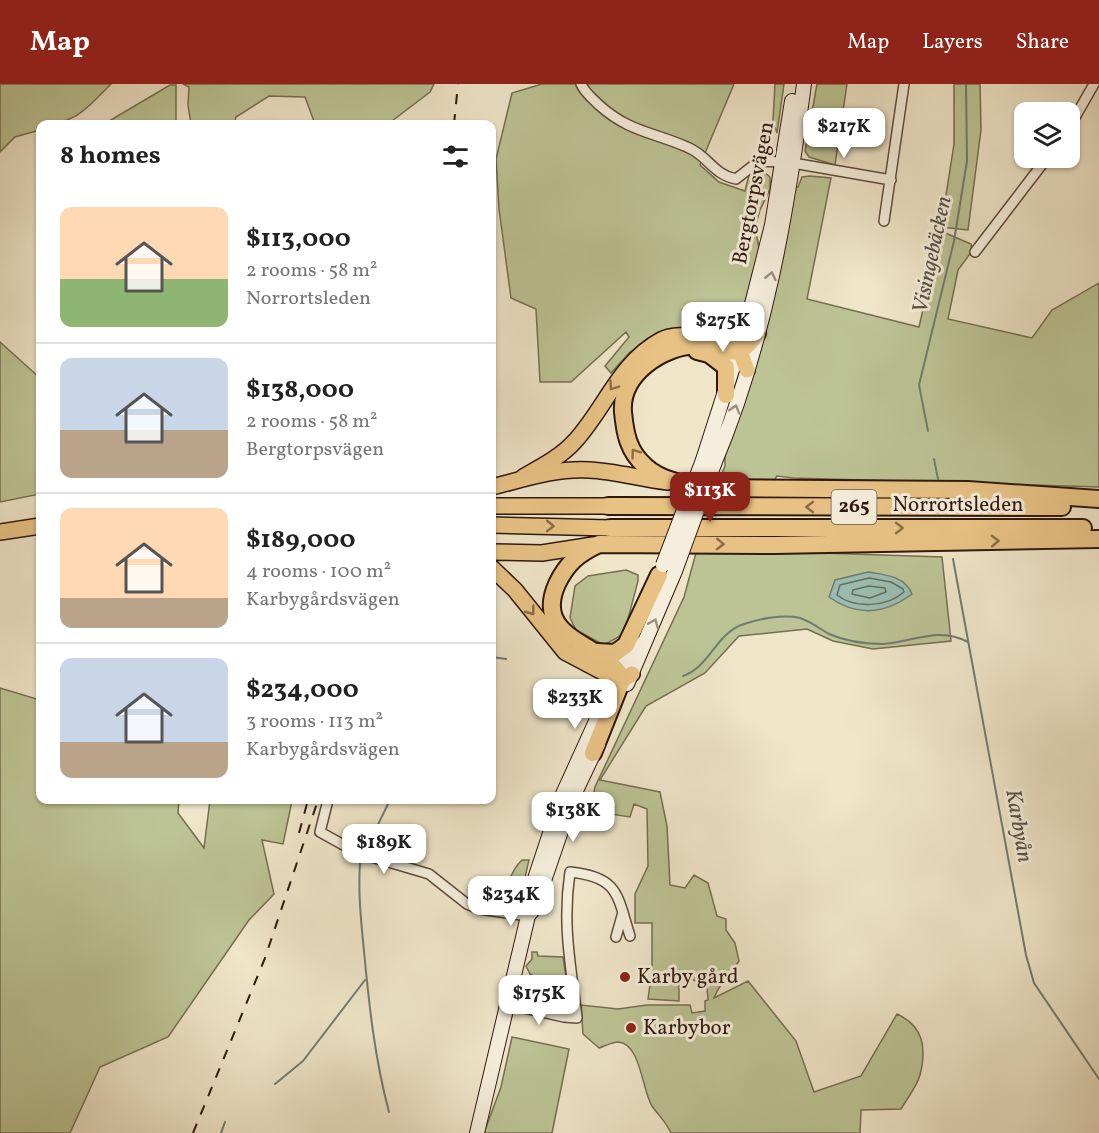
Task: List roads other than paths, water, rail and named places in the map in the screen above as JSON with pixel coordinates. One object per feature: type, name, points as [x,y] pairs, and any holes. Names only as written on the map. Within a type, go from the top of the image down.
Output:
[{"type":"highway","points":[[523,477],[574,442],[627,366],[646,350],[664,339],[708,335],[729,337],[753,326]]},
{"type":"highway","points":[[682,484],[666,479],[645,466],[630,448],[625,434],[623,407],[631,381],[645,364],[679,349],[696,345],[730,352],[740,351],[748,346],[753,326]]},
{"type":"highway","points":[[708,335],[729,342],[740,351],[747,370]]},
{"type":"highway","points":[[679,349],[692,349],[709,354],[726,367],[726,395]]},
{"type":"highway","points":[[496,486],[523,477],[566,470],[590,470],[682,484],[760,490],[968,490],[1099,499]]},
{"type":"highway","name":"Norrortsleden","points":[[496,506],[1099,507]]},
{"type":"highway","name":"Norrortsleden","points":[[496,525],[610,528],[1099,528]]},
{"type":"highway","points":[[0,532],[36,527]]},
{"type":"highway","points":[[0,540],[36,536]]},
{"type":"highway","points":[[496,552],[542,553],[599,544],[774,545],[1099,538]]},
{"type":"highway","points":[[599,544],[579,554],[565,568],[552,595],[554,613],[561,628],[570,639],[612,664],[622,676]]},
{"type":"highway","points":[[583,648],[605,654],[615,653],[626,645],[666,571]]},
{"type":"highway","points":[[496,572],[515,590],[565,652],[622,676]]},
{"type":"highway","points":[[593,753],[622,676]]},
{"type":"main road","name":"Bergtorpsvägen","points":[[788,163],[795,84]]},
{"type":"main road","name":"Bergtorpsvägen","points":[[709,462],[726,436],[747,370],[753,326],[804,84]]},
{"type":"main road","name":"Bergtorpsvägen","points":[[528,916],[526,907],[532,882],[563,794],[622,676],[666,571],[709,462],[740,351]]},
{"type":"main road","name":"Bergtorpsvägen","points":[[477,1133],[528,916],[535,907],[572,799],[593,753]]},
{"type":"street","points":[[581,84],[584,90],[613,118],[630,128],[688,147],[708,161],[722,176],[736,179],[759,161],[788,163],[891,180]]},
{"type":"street","points":[[884,222],[904,84]]},
{"type":"street","points":[[1080,108],[1094,84]]},
{"type":"street","points":[[975,252],[1039,168]]},
{"type":"street","points":[[327,804],[320,832],[358,853],[429,874],[467,904],[479,909],[528,916]]},
{"type":"street","points":[[506,1004],[564,1017],[577,1017],[567,946],[565,907],[570,872],[588,874],[611,884],[617,892],[630,936]]},
{"type":"street","points":[[616,937],[622,912]]},
{"type":"water","points":[[868,572],[900,580],[905,583],[912,594],[892,606],[871,610],[850,608],[829,597],[835,580]]},
{"type":"waterway","name":"Visingebäcken","points":[[928,431],[919,385],[954,241],[967,161],[966,84]]},
{"type":"waterway","name":"Visingebäcken","points":[[934,459],[938,479]]},
{"type":"waterway","name":"Karbyån","points":[[953,559],[1026,955],[1034,983],[1099,1079]]},
{"type":"waterway","points":[[683,676],[699,666],[732,630],[747,623],[770,618],[800,618],[829,634],[862,643],[894,643],[936,635],[957,637],[968,642]]},
{"type":"waterway","name":"Karbyån","points":[[496,658],[506,659]]},
{"type":"waterway","name":"Karbyån","points":[[366,849],[388,804]]},
{"type":"waterway","points":[[360,863],[360,907],[368,992],[376,1052],[389,1112]]},
{"type":"waterway","points":[[275,1084],[303,1061],[365,980]]},
{"type":"waterway","points":[[221,1133],[225,1122]]},
{"type":"railway","points":[[454,120],[458,84]]},
{"type":"railway","points":[[299,833],[307,804]]},
{"type":"railway","points":[[193,1133],[265,958],[317,804]]},
{"type":"place","name":"Karby gård","points":[[625,977]]},
{"type":"place","name":"Karbybor","points":[[631,1028]]}]
